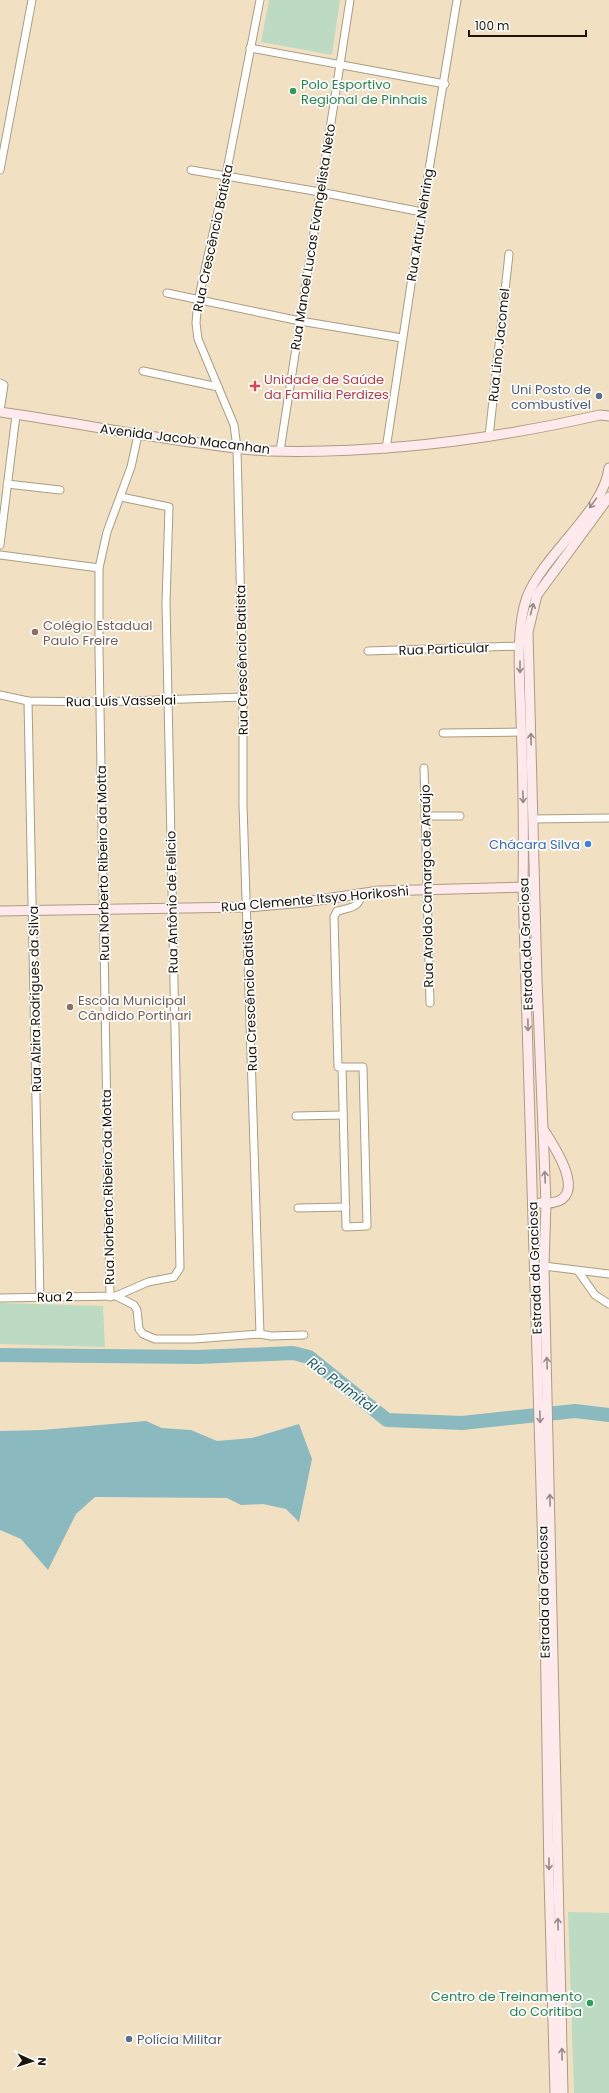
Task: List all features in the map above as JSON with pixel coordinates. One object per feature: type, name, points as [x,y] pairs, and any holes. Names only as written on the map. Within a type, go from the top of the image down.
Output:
[{"type":"main road","name":"Avenida Jacob Macanhan","points":[[0,411],[138,435],[237,448],[328,452],[386,450],[489,437],[546,427],[600,415],[609,416]]},
{"type":"main road","name":"Estrada da Graciosa","points":[[544,1402],[533,1202],[523,888],[524,812],[520,646],[522,617],[532,586],[545,566],[596,500],[604,486],[609,468]]},
{"type":"main road","name":"Estrada da Graciosa","points":[[555,2093],[544,1432],[544,1266],[546,1203],[528,632],[531,612],[536,595],[609,497]]},
{"type":"main road","name":"Rua Clemente Itsyo Horikoshi","points":[[0,911],[247,907],[305,902],[379,891],[535,887]]},
{"type":"main road","points":[[533,1202],[546,1203],[561,1201],[566,1194],[568,1183],[565,1165],[543,1129]]},
{"type":"main road","name":"Estrada da Graciosa","points":[[544,1432],[563,2093]]},
{"type":"street","points":[[0,170],[32,0]]},
{"type":"street","name":"Rua Crescêncio Batista","points":[[260,0],[226,175],[198,301],[196,323],[198,339],[234,425],[237,448],[243,697],[243,805],[260,1334]]},
{"type":"street","name":"Rua Manoel Lucas Evangelista Neto","points":[[280,451],[350,0]]},
{"type":"street","name":"Rua Artur Nehring","points":[[386,450],[422,212],[458,0]]},
{"type":"street","points":[[250,48],[340,66],[444,84]]},
{"type":"street","points":[[191,170],[320,192],[422,212]]},
{"type":"street","name":"Rua Lino Jacomel","points":[[489,437],[509,254]]},
{"type":"street","points":[[167,293],[198,301],[300,321],[402,338]]},
{"type":"street","points":[[143,372],[218,386]]},
{"type":"street","points":[[0,383],[4,385],[0,411]]},
{"type":"street","points":[[0,545],[16,414]]},
{"type":"street","name":"Rua Norberto Ribeiro da Motta","points":[[113,1296],[100,702],[99,568],[107,532],[131,467],[138,435]]},
{"type":"street","points":[[7,484],[60,490]]},
{"type":"street","name":"Rua Antônio de Felício","points":[[113,1296],[148,1282],[174,1277],[180,1268],[166,602],[169,507],[121,497]]},
{"type":"street","points":[[0,555],[99,568]]},
{"type":"street","name":"Rua Particular","points":[[368,651],[520,646]]},
{"type":"street","name":"Rua Luís Vasselai","points":[[0,695],[28,701],[100,702],[169,701],[243,697]]},
{"type":"street","name":"Rua Alzira Rodrigues da Silva","points":[[28,701],[40,1298]]},
{"type":"street","points":[[443,733],[522,732]]},
{"type":"street","name":"Rua Aroldo Camargo de Araújo","points":[[424,768],[430,1003]]},
{"type":"street","points":[[425,816],[460,816]]},
{"type":"street","points":[[533,819],[609,818]]},
{"type":"street","points":[[342,1067],[346,1227],[367,1226],[363,1067],[342,1067],[338,1067],[334,917],[337,910],[352,908],[357,904],[361,894]]},
{"type":"street","points":[[296,1116],[343,1115]]},
{"type":"street","points":[[298,1208],[346,1207]]},
{"type":"street","points":[[544,1266],[609,1274]]},
{"type":"street","points":[[578,1271],[595,1295],[609,1304]]},
{"type":"street","points":[[113,1296],[134,1305],[137,1310],[139,1329],[149,1337],[194,1339],[260,1334],[271,1336],[304,1335]]},
{"type":"street","name":"Rua 2","points":[[0,1298],[113,1296]]},
{"type":"green space","points":[[269,0],[340,0],[332,55],[261,42]]},
{"type":"green space","points":[[0,1303],[103,1306],[105,1347],[0,1344]]},
{"type":"green space","name":"Centro de Treinamento do Coritiba","points":[[568,1912],[609,1913],[609,2093],[574,2093]]},
{"type":"water","points":[[146,1421],[162,1428],[191,1430],[217,1441],[252,1438],[299,1424],[312,1459],[299,1522],[286,1509],[263,1504],[241,1505],[227,1498],[95,1497],[76,1514],[48,1570],[21,1539],[0,1530],[0,1431],[42,1430]]},
{"type":"waterway","name":"Rio Palmital","points":[[0,1355],[198,1357],[293,1353],[309,1357],[387,1420],[462,1423],[575,1411],[609,1415]]},
{"type":"place","name":"Polo Esportivo Regional de Pinhais","points":[[293,91]]},
{"type":"place","name":"Unidade de Saúde da Família Perdizes","points":[[255,386]]},
{"type":"place","name":"Uni Posto de combustível","points":[[599,396]]},
{"type":"place","name":"Colégio Estadual Paulo Freire","points":[[35,632]]},
{"type":"place","name":"Chácara Silva","points":[[588,844]]},
{"type":"place","name":"Escola Municipal Cândido Portinari","points":[[70,1007]]},
{"type":"place","name":"Centro de Treinamento do Coritiba","points":[[590,2003]]},
{"type":"place","name":"Polícia Militar","points":[[129,2039]]}]
